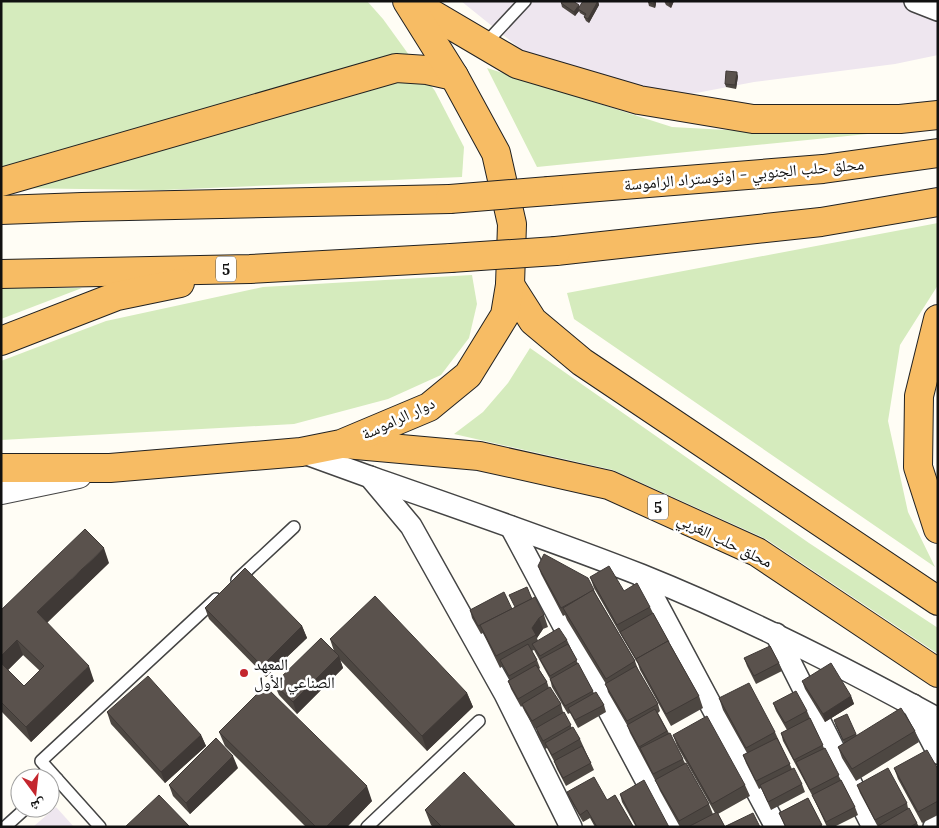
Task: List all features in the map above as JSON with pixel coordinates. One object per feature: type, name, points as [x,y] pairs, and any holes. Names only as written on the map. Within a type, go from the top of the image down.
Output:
[{"type":"highway","points":[[408,1],[517,64],[639,100],[753,119],[900,119],[938,115]]},
{"type":"highway","name":"دوار الراموسة","points":[[1,468],[110,468],[301,452],[341,444],[428,407],[468,375],[505,314],[510,285],[512,224],[496,153],[454,76],[408,1]]},
{"type":"highway","points":[[1,182],[396,68],[427,70],[454,76]]},
{"type":"highway","name":"محلق حلب الجنوبي - اوتوستراد الراموسة","points":[[1,210],[450,199],[823,169],[938,153]]},
{"type":"highway","name":"5","points":[[1,274],[250,269],[556,251],[821,222],[938,202]]},
{"type":"highway","points":[[1,341],[117,296],[250,269]]},
{"type":"highway","points":[[510,285],[533,321],[582,362],[938,601]]},
{"type":"highway","points":[[938,319],[920,396],[918,467],[938,528]]},
{"type":"highway","name":"محلق حلب الغربي","points":[[341,444],[479,456],[609,485],[757,552],[938,674]]},
{"type":"street","points":[[915,1],[938,10]]},
{"type":"street","points":[[301,452],[642,576],[776,634],[938,719]]},
{"type":"street","points":[[1,490],[110,468]]},
{"type":"street","points":[[370,478],[411,526],[505,694],[571,827]]},
{"type":"street","points":[[511,527],[671,827]]},
{"type":"street","points":[[642,576],[776,827]]},
{"type":"street","points":[[776,634],[873,827]]},
{"type":"street","points":[[913,705],[938,753]]},
{"type":"street","points":[[934,827],[938,825]]},
{"type":"lane","points":[[484,45],[525,1]]},
{"type":"lane","points":[[45,768],[41,761],[294,527]]},
{"type":"lane","points":[[367,827],[479,721]]},
{"type":"lane","points":[[60,789],[100,827]]},
{"type":"lane","points":[[5,827],[15,818]]},
{"type":"shaded area","points":[[461,1],[925,1],[938,7],[938,55],[895,64],[754,82],[675,97],[528,55]]},
{"type":"shaded area","points":[[60,811],[74,827],[33,827],[43,818],[60,818]]},
{"type":"green space","points":[[1,1],[367,1],[383,19],[435,91],[464,147],[462,177],[163,190],[1,188]]},
{"type":"green space","points":[[487,68],[672,127],[766,132],[938,127],[537,167]]},
{"type":"green space","points":[[938,223],[938,285],[900,345],[888,421],[908,512],[935,567],[574,319],[567,293]]},
{"type":"green space","points":[[472,275],[477,304],[469,338],[441,375],[388,399],[294,424],[1,440],[1,361],[106,321],[263,287]]},
{"type":"green space","points":[[1,288],[82,288],[1,319]]},
{"type":"green space","points":[[530,348],[809,543],[938,628],[938,654],[766,539],[613,470],[454,434],[483,412],[508,383]]},
{"type":"building","points":[[562,1],[573,1],[579,5],[574,12],[561,3]]},
{"type":"building","points":[[583,1],[598,1],[588,19],[584,17],[586,14],[578,9]]},
{"type":"building","points":[[726,71],[737,72],[735,85],[725,84]]},
{"type":"building","points":[[85,529],[104,548],[37,612],[89,666],[26,727],[1,702],[1,663],[24,686],[44,666],[17,640],[1,656],[1,610]]},
{"type":"building","points":[[544,554],[588,578],[594,590],[561,608],[538,566]]},
{"type":"building","points":[[609,566],[624,591],[637,583],[650,607],[617,625],[590,577]]},
{"type":"building","points":[[245,568],[302,626],[262,666],[205,608]]},
{"type":"building","points":[[527,587],[532,599],[515,607],[509,595]]},
{"type":"building","points":[[593,590],[635,661],[606,679],[563,608]]},
{"type":"building","points":[[504,592],[512,609],[478,626],[470,610]]},
{"type":"building","points":[[375,596],[467,693],[422,736],[330,639]]},
{"type":"building","points":[[535,597],[544,615],[539,618],[532,628],[536,635],[496,656],[480,625]]},
{"type":"building","points":[[653,613],[669,642],[636,659],[620,632]]},
{"type":"building","points":[[559,628],[567,640],[540,656],[532,644]]},
{"type":"building","points":[[321,638],[339,656],[293,702],[274,684]]},
{"type":"building","points":[[668,641],[699,696],[666,714],[636,659]]},
{"type":"building","points":[[528,644],[537,660],[509,676],[500,660]]},
{"type":"building","points":[[568,644],[577,660],[550,676],[540,659]]},
{"type":"building","points":[[770,646],[779,663],[754,676],[744,658]]},
{"type":"building","points":[[578,663],[593,691],[565,706],[550,679]]},
{"type":"building","points":[[831,663],[851,696],[823,714],[802,681]]},
{"type":"building","points":[[536,665],[547,682],[518,699],[508,681]]},
{"type":"building","points":[[636,666],[658,704],[627,721],[605,684]]},
{"type":"building","points":[[148,676],[201,735],[161,772],[107,712]]},
{"type":"building","points":[[749,683],[775,732],[746,748],[719,698]]},
{"type":"building","points":[[265,686],[367,786],[326,827],[316,827],[219,732]]},
{"type":"building","points":[[550,687],[561,704],[532,721],[522,704]]},
{"type":"building","points":[[796,691],[807,711],[785,723],[773,703]]},
{"type":"building","points":[[596,692],[604,705],[575,720],[568,708]]},
{"type":"building","points":[[901,708],[915,731],[852,769],[838,747]]},
{"type":"building","points":[[655,709],[667,731],[639,747],[627,725]]},
{"type":"building","points":[[564,712],[571,725],[543,741],[536,728]]},
{"type":"building","points":[[847,714],[856,734],[843,740],[834,720]]},
{"type":"building","points":[[707,716],[745,785],[712,804],[673,735]]},
{"type":"building","points":[[810,718],[823,745],[794,760],[781,733]]},
{"type":"building","points":[[573,727],[580,739],[552,755],[545,743]]},
{"type":"building","points":[[670,733],[683,759],[653,774],[640,748]]},
{"type":"building","points":[[216,738],[233,756],[186,803],[169,785]]},
{"type":"building","points":[[777,738],[790,764],[756,781],[743,755]]},
{"type":"building","points":[[582,746],[591,763],[563,778],[554,761]]},
{"type":"building","points":[[825,748],[839,775],[810,790],[796,762]]},
{"type":"building","points":[[927,750],[938,769],[938,801],[918,812],[894,768]]},
{"type":"building","points":[[686,763],[709,804],[679,821],[655,780]]},
{"type":"building","points":[[794,768],[802,784],[768,802],[760,785]]},
{"type":"building","points":[[888,768],[907,803],[875,820],[857,785]]},
{"type":"building","points":[[464,772],[516,827],[442,827],[425,810]]},
{"type":"building","points":[[594,777],[607,800],[615,795],[633,826],[597,827],[587,810],[580,815],[567,792]]},
{"type":"building","points":[[644,780],[669,827],[637,827],[620,794]]},
{"type":"building","points":[[841,780],[855,807],[826,822],[812,795]]},
{"type":"building","points":[[159,795],[190,827],[125,827]]},
{"type":"building","points":[[808,798],[822,825],[818,827],[786,827],[779,813]]},
{"type":"building","points":[[909,808],[917,823],[910,827],[878,827],[878,826]]},
{"type":"building","points":[[717,812],[725,827],[688,827]]},
{"type":"building","points":[[753,813],[760,827],[726,826]]},
{"type":"place","name":"المعهد الصناعي الأول","points":[[244,673]]}]
